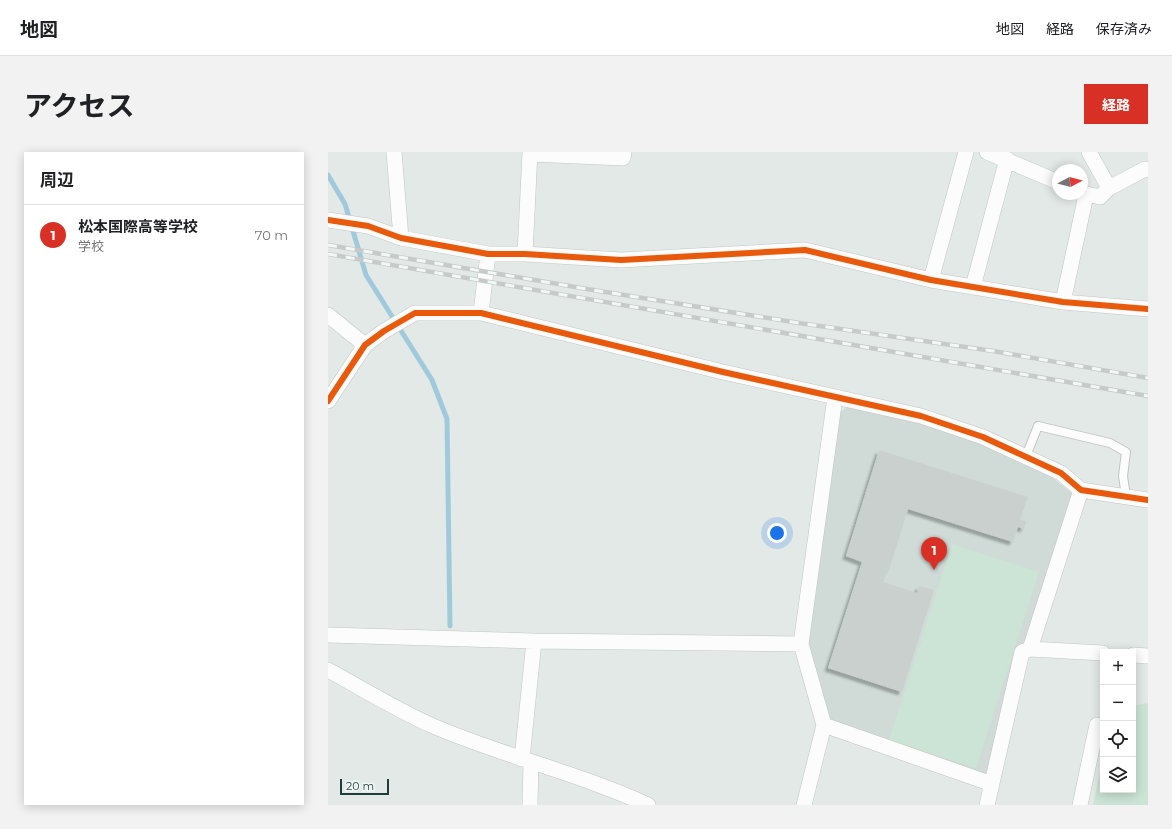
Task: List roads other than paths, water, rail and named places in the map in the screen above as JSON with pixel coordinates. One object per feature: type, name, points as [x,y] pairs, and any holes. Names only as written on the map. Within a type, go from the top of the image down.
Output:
[{"type":"street","points":[[394,152],[401,238]]},
{"type":"street","points":[[525,254],[530,153],[623,158],[624,152]]},
{"type":"street","points":[[932,280],[966,152]]},
{"type":"street","points":[[987,152],[1052,179]]},
{"type":"street","points":[[1089,152],[1108,188]]},
{"type":"street","points":[[974,287],[1007,160]]},
{"type":"street","points":[[1088,195],[1100,197],[1108,188],[1145,169],[1148,170]]},
{"type":"street","points":[[1063,302],[1083,200]]},
{"type":"street","points":[[328,220],[368,226],[401,238],[488,254],[525,254],[621,260],[805,250],[932,280],[1063,302],[1148,309]]},
{"type":"street","points":[[481,313],[488,254]]},
{"type":"street","points":[[328,401],[365,346],[384,332],[415,313],[481,313],[723,372],[921,416],[983,437],[1026,456],[1062,473],[1080,490],[1148,500]]},
{"type":"street","points":[[328,315],[365,346]]},
{"type":"street","points":[[804,805],[824,725],[800,644],[835,397]]},
{"type":"street","points":[[1030,649],[1080,490]]},
{"type":"street","points":[[328,635],[534,641],[800,644]]},
{"type":"street","points":[[530,805],[527,761],[534,641]]},
{"type":"street","points":[[988,805],[1022,652],[1030,649],[1100,653]]},
{"type":"street","points":[[1136,655],[1148,656]]},
{"type":"street","points":[[328,670],[433,726],[527,761],[622,793],[648,805]]},
{"type":"street","points":[[824,725],[992,784]]},
{"type":"street","points":[[1080,805],[1096,725]]},
{"type":"lane","points":[[1026,456],[1038,426],[1110,443],[1126,452],[1124,476],[1126,496]]},
{"type":"waterway","points":[[328,175],[345,204],[366,275],[432,380],[447,419],[450,626]]},
{"type":"railway","points":[[328,245],[599,291],[799,323],[993,351],[1148,378]]},
{"type":"railway","points":[[328,254],[1148,396]]},
{"type":"place","name":"松本国際高等学校","points":[[934,570]]}]
